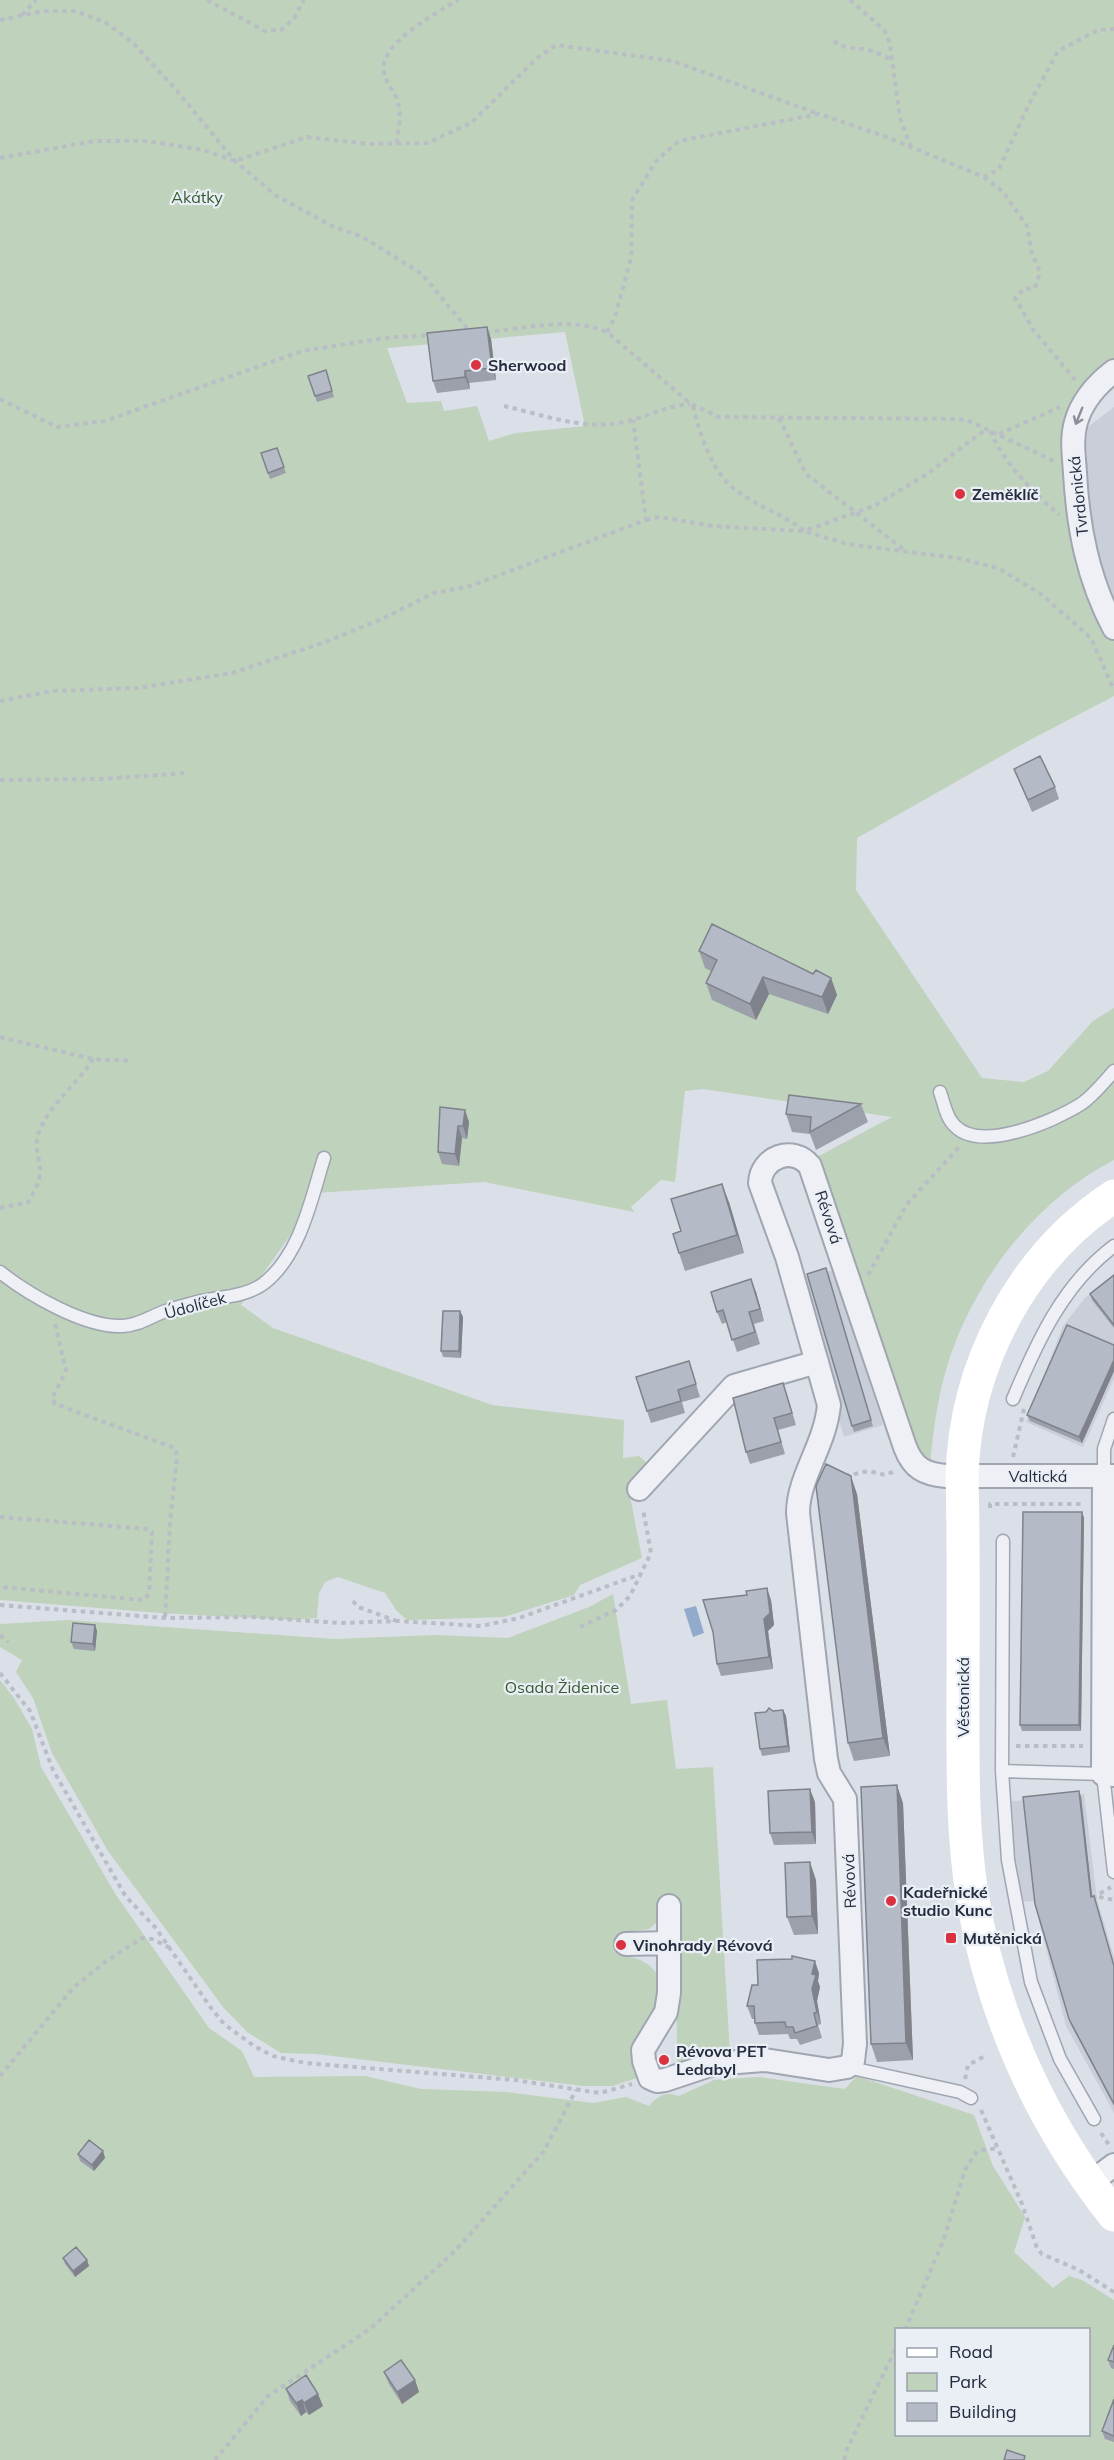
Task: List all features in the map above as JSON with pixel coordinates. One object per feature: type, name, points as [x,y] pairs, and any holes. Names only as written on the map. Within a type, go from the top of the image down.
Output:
[{"type":"street","name":"Tvrdonická","points":[[1114,371],[1093,391],[1080,410],[1073,441],[1080,533],[1102,606],[1114,628]]},
{"type":"street","name":"Révová","points":[[847,2067],[853,2061],[855,2044],[846,1798],[829,1773],[826,1759],[798,1514],[798,1500],[827,1427],[829,1405],[788,1257],[760,1183],[760,1174],[769,1161],[789,1155],[800,1157],[810,1166],[912,1462]]},
{"type":"street","name":"Věstonická","points":[[1114,1196],[1062,1238],[1030,1276],[1001,1322],[974,1392],[964,1439],[962,1476],[964,1809],[972,1895],[987,1964],[1011,2039],[1042,2105],[1102,2174],[1114,2215]]},
{"type":"street","points":[[639,1489],[734,1386],[817,1362]]},
{"type":"street","points":[[912,1462],[923,1472],[933,1475],[962,1476]]},
{"type":"street","name":"Valtická","points":[[962,1476],[1109,1476]]},
{"type":"street","points":[[1108,1774],[1103,1746],[1109,1476]]},
{"type":"street","points":[[669,1906],[669,1993],[666,2012],[643,2050],[649,2076],[657,2081],[665,2080],[713,2064],[765,2060],[829,2070],[847,2067]]},
{"type":"street","points":[[626,1944],[669,1943]]},
{"type":"lane","points":[[940,1092],[952,1124],[970,1136],[995,1136],[1017,1131],[1083,1103],[1114,1071]]},
{"type":"lane","name":"Údolíček","points":[[0,1272],[76,1318],[98,1324],[124,1326],[143,1322],[166,1310],[239,1294],[263,1284],[288,1254],[308,1210],[324,1158]]},
{"type":"lane","points":[[1013,1399],[1037,1342],[1061,1303],[1088,1269],[1114,1246]]},
{"type":"lane","points":[[1109,1476],[1104,1449],[1114,1419]]},
{"type":"lane","points":[[1004,1540],[1002,1772],[1008,1860],[1031,1982],[1060,2060],[1094,2119]]},
{"type":"lane","points":[[1002,1772],[1108,1774],[1114,1872]]},
{"type":"lane","points":[[847,2067],[960,2092],[971,2098]]},
{"type":"path","points":[[21,15],[36,0]]},
{"type":"path","points":[[207,0],[265,31],[281,30],[294,18],[304,0]]},
{"type":"path","points":[[397,143],[400,111],[396,96],[387,85],[383,68],[387,56],[417,23],[458,0]]},
{"type":"path","points":[[850,0],[858,9],[873,18],[884,30],[891,44],[900,118],[911,147]]},
{"type":"path","points":[[0,20],[44,11],[75,11],[105,22],[133,43],[177,90],[235,161],[275,195],[334,227],[363,237],[422,274],[470,332]]},
{"type":"path","points":[[984,177],[999,169],[1029,104],[1058,51],[1098,30],[1114,29]]},
{"type":"path","points":[[834,41],[851,49],[872,51],[892,61]]},
{"type":"path","points":[[0,158],[95,141],[147,141],[204,150],[235,161],[307,137],[369,144],[427,143],[471,123],[536,59],[556,45],[673,61],[911,147],[984,177],[1003,192],[1027,226],[1032,254],[1040,272],[1035,288],[1024,289],[1015,298],[1034,331],[1074,381],[1093,391]]},
{"type":"path","points":[[607,332],[615,317],[632,258],[632,200],[657,160],[679,141],[819,114]]},
{"type":"path","points":[[460,333],[575,324],[592,326],[607,332],[692,405],[719,417],[957,419],[988,430],[1075,474]]},
{"type":"path","points":[[0,399],[57,427],[105,422],[302,351],[384,338],[438,334]]},
{"type":"path","points":[[998,435],[1093,391]]},
{"type":"path","points":[[504,406],[600,425],[633,420],[677,405],[692,405]]},
{"type":"path","points":[[692,405],[700,434],[712,461],[735,491],[772,509],[804,531]]},
{"type":"path","points":[[779,418],[806,474],[858,512],[904,550]]},
{"type":"path","points":[[633,420],[646,520]]},
{"type":"path","points":[[804,531],[874,506],[927,474],[988,430]]},
{"type":"path","points":[[988,430],[1000,453],[1036,495],[1080,533]]},
{"type":"path","points":[[0,701],[52,691],[98,691],[185,682],[232,673],[328,641],[384,618],[434,593],[470,586],[659,517],[712,525],[804,531],[847,544],[957,558],[998,568],[1041,594],[1091,638],[1114,690]]},
{"type":"path","points":[[0,780],[102,779],[185,773]]},
{"type":"path","points":[[0,1037],[93,1059],[131,1061]]},
{"type":"path","points":[[0,1208],[28,1202],[40,1173],[36,1146],[38,1134],[52,1110],[82,1077],[93,1059]]},
{"type":"path","points":[[855,1298],[907,1204],[970,1136]]},
{"type":"path","points":[[50,1302],[66,1371],[52,1398],[55,1404],[175,1448],[177,1456],[170,1523],[165,1618]]},
{"type":"path","points":[[1012,1465],[1024,1407]]},
{"type":"path","points":[[811,1468],[840,1479],[859,1472],[885,1476],[912,1462]]},
{"type":"path","points":[[580,1627],[616,1610],[630,1596],[651,1553],[639,1489]]},
{"type":"path","points":[[0,1516],[149,1529],[152,1532],[149,1594],[143,1600],[0,1587]]},
{"type":"path","points":[[0,1605],[165,1618],[278,1617],[340,1623],[398,1621],[481,1626],[501,1623],[606,1589],[640,1574]]},
{"type":"path","points":[[353,1601],[358,1607],[398,1621]]},
{"type":"path","points":[[0,1635],[8,1642]]},
{"type":"path","points":[[0,1673],[30,1711],[53,1770],[126,1897],[155,1927],[224,2024],[273,2056],[305,2063],[503,2079],[600,2093],[614,2091],[649,2076]]},
{"type":"path","points":[[1003,1746],[1103,1746]]},
{"type":"path","points":[[1088,1898],[1098,1896],[1114,1885]]},
{"type":"path","points":[[1098,1896],[1114,1900]]},
{"type":"path","points":[[0,2076],[74,1988],[105,1962],[142,1938],[152,1939],[171,1948]]},
{"type":"path","points":[[968,2065],[987,2055]]},
{"type":"path","points":[[215,2460],[268,2396],[370,2329],[455,2251],[544,2151],[576,2090]]},
{"type":"path","points":[[971,2098],[980,2108],[998,2148],[1022,2204],[1037,2248],[1042,2254],[1079,2270],[1114,2292]]},
{"type":"path","points":[[1094,2119],[1108,2146],[1114,2144]]},
{"type":"path","points":[[906,2328],[944,2238],[965,2170],[977,2151],[998,2148]]},
{"type":"path","points":[[844,2460],[847,2449],[895,2352]]},
{"type":"shaded area","points":[[1114,407],[1114,597],[1094,547],[1089,519],[1086,443],[1088,427]]},
{"type":"shaded area","points":[[833,1270],[883,1425],[844,1437],[799,1281]]},
{"type":"shaded area","points":[[1114,1275],[1114,1379],[1083,1447],[1026,1422],[1063,1326],[1085,1298]]},
{"type":"shaded area","points":[[1084,1794],[1097,1899],[1114,1957],[1114,2113],[1066,2026],[1034,1901],[1021,1902],[1011,1852],[1007,1802]]},
{"type":"green space","name":"Akátky","points":[[0,0],[1114,0],[1114,367],[1071,436],[1114,637],[1114,696],[1026,742],[857,838],[856,890],[982,1078],[1024,1082],[1048,1071],[1093,1021],[1114,1008],[1114,1160],[1085,1177],[1032,1222],[1009,1248],[989,1277],[957,1338],[946,1370],[940,1393],[930,1465],[916,1459],[911,1427],[817,1157],[892,1117],[703,1089],[685,1091],[675,1182],[661,1180],[631,1207],[634,1212],[484,1182],[315,1193],[303,1217],[241,1305],[273,1328],[492,1405],[624,1420],[623,1458],[639,1456],[648,1464],[628,1486],[642,1558],[580,1585],[574,1595],[504,1617],[407,1620],[396,1610],[385,1593],[338,1577],[325,1582],[319,1593],[317,1618],[292,1620],[160,1613],[0,1600]],"holes":[[[565,332],[585,426],[516,433],[489,441],[477,406],[444,411],[441,401],[407,403],[387,348]]]},
{"type":"green space","name":"Osada Židenice","points":[[613,1594],[631,1704],[667,1700],[676,1769],[713,1767],[730,2054],[677,2069],[676,1904],[649,1929],[619,1933],[618,1955],[631,1957],[650,1966],[660,1981],[661,1991],[654,2015],[634,2046],[633,2062],[637,2078],[613,2086],[583,2086],[316,2054],[281,2053],[247,2032],[223,2007],[108,1851],[52,1753],[33,1698],[16,1672],[22,1660],[0,1647],[0,1624],[67,1620],[335,1639],[434,1635],[508,1638],[589,1607]]},
{"type":"green space","points":[[0,1680],[14,1698],[32,1729],[41,1767],[116,1895],[209,2028],[242,2051],[254,2077],[365,2076],[421,2089],[507,2092],[593,2103],[626,2097],[649,2106],[662,2095],[679,2096],[714,2080],[758,2077],[845,2089],[857,2076],[974,2115],[993,2166],[1025,2217],[1014,2252],[1053,2288],[1069,2276],[1082,2280],[1114,2300],[1114,2460],[0,2460]]},
{"type":"water","points":[[696,1606],[704,1633],[693,1637],[684,1609]]},
{"type":"building","points":[[487,327],[492,368],[465,371],[465,377],[433,381],[427,333]]},
{"type":"building","points":[[326,370],[332,391],[315,396],[308,376]]},
{"type":"building","points":[[277,448],[284,467],[268,473],[261,453]]},
{"type":"building","points":[[1040,756],[1055,787],[1028,800],[1014,769]]},
{"type":"building","points":[[712,924],[813,974],[816,970],[831,978],[822,997],[763,977],[750,1004],[706,983],[717,960],[699,951]]},
{"type":"building","points":[[789,1095],[861,1104],[810,1132],[811,1117],[786,1114]]},
{"type":"building","points":[[440,1107],[465,1110],[463,1126],[458,1126],[455,1154],[438,1152]]},
{"type":"building","points":[[722,1184],[737,1235],[679,1253],[673,1234],[681,1231],[671,1199]]},
{"type":"building","points":[[826,1268],[871,1420],[852,1426],[807,1274]]},
{"type":"building","points":[[1114,1275],[1114,1325],[1090,1294]]},
{"type":"building","points":[[751,1279],[760,1309],[749,1312],[755,1332],[732,1340],[723,1310],[717,1312],[711,1292]]},
{"type":"building","points":[[443,1311],[460,1311],[459,1351],[441,1351]]},
{"type":"building","points":[[1067,1325],[1114,1345],[1114,1360],[1079,1437],[1027,1415]]},
{"type":"building","points":[[689,1361],[696,1384],[678,1390],[681,1401],[647,1411],[636,1377]]},
{"type":"building","points":[[783,1383],[792,1413],[774,1418],[781,1442],[746,1452],[733,1398]]},
{"type":"building","points":[[826,1464],[851,1476],[883,1738],[848,1743],[816,1486]]},
{"type":"building","points":[[1023,1512],[1082,1512],[1079,1725],[1020,1725]]},
{"type":"building","points":[[767,1588],[770,1613],[764,1619],[769,1657],[717,1664],[713,1632],[703,1600],[747,1595],[746,1591]]},
{"type":"building","points":[[73,1623],[95,1625],[93,1644],[71,1642]]},
{"type":"building","points":[[769,1708],[773,1711],[783,1710],[788,1746],[760,1749],[755,1713],[766,1712]]},
{"type":"building","points":[[897,1785],[906,2043],[871,2044],[861,1787]]},
{"type":"building","points":[[810,1789],[812,1832],[770,1833],[768,1791]]},
{"type":"building","points":[[1079,1791],[1091,1897],[1094,1896],[1114,1966],[1114,2104],[1069,2019],[1035,1904],[1023,1797]]},
{"type":"building","points":[[810,1862],[812,1916],[787,1917],[785,1863]]},
{"type":"building","points":[[792,1956],[815,1961],[812,1974],[816,1975],[812,1989],[817,2012],[814,2013],[817,2026],[795,2033],[793,2027],[786,2027],[785,2022],[755,2023],[754,2006],[747,2006],[752,1985],[758,1985],[757,1960],[792,1959]]},
{"type":"building","points":[[89,2140],[103,2151],[92,2165],[78,2154]]},
{"type":"building","points":[[76,2247],[87,2260],[73,2271],[63,2258]]},
{"type":"building","points":[[1114,2345],[1114,2362],[1108,2360]]},
{"type":"building","points":[[401,2360],[415,2380],[397,2392],[384,2372]]},
{"type":"building","points":[[306,2375],[318,2394],[304,2403],[302,2400],[296,2403],[286,2389]]},
{"type":"building","points":[[1114,2399],[1114,2436],[1102,2431]]},
{"type":"building","points":[[1007,2450],[1025,2456],[1024,2460],[1004,2460]]},
{"type":"place","name":"Sherwood","points":[[476,365]]},
{"type":"place","name":"Zeměklíč","points":[[960,494]]},
{"type":"place","name":"Kadeřnické studio Kunc","points":[[891,1901]]},
{"type":"place","name":"Mutěnická","points":[[951,1938]]},
{"type":"place","name":"Vinohrady Révová","points":[[621,1945]]},
{"type":"place","name":"Révova PET Ledabyl","points":[[664,2060]]}]
